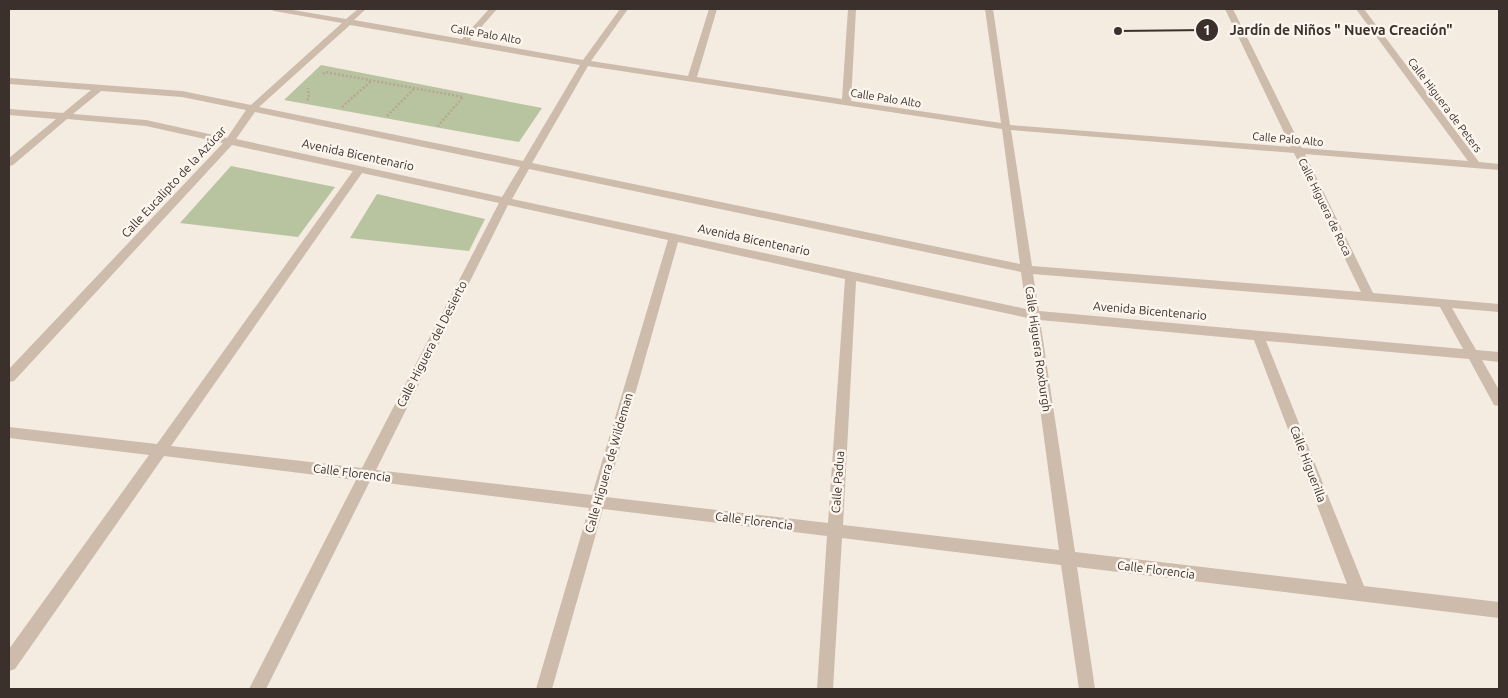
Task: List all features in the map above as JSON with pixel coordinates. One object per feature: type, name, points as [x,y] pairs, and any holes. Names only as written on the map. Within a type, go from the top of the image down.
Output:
[{"type":"street","name":"Calle Palo Alto","points":[[274,9],[585,63],[1006,127],[1499,167]]},
{"type":"street","name":"Calle Eucalipto de la Azúcar","points":[[9,377],[230,141],[252,109],[362,9]]},
{"type":"street","points":[[465,41],[493,9]]},
{"type":"street","name":"Calle Higuera del Desierto","points":[[257,689],[504,201],[585,63],[624,9]]},
{"type":"street","points":[[692,79],[713,9]]},
{"type":"street","points":[[846,103],[852,9]]},
{"type":"street","name":"Calle Higuera Roxburgh","points":[[988,9],[1086,689]]},
{"type":"street","name":"Calle Higuera de Roca","points":[[1229,9],[1368,297]]},
{"type":"street","name":"Calle Higuera de Peters","points":[[1360,9],[1477,166]]},
{"type":"street","name":"Avenida Bicentenario","points":[[9,81],[182,94],[1026,269],[1499,308]]},
{"type":"street","points":[[9,163],[99,88]]},
{"type":"street","name":"Avenida Bicentenario","points":[[9,112],[146,123],[1032,314],[1499,357]]},
{"type":"street","points":[[9,663],[360,170]]},
{"type":"street","name":"Calle Higuera de Wildeman","points":[[544,689],[674,237]]},
{"type":"street","name":"Calle Padua","points":[[825,689],[852,276]]},
{"type":"street","points":[[1443,303],[1499,401]]},
{"type":"street","name":"Calle Higuerilla","points":[[1258,335],[1359,594]]},
{"type":"street","name":"Calle Florencia","points":[[9,432],[1499,610]]},
{"type":"path","points":[[319,78],[325,72],[463,97],[434,130]]},
{"type":"path","points":[[337,112],[371,80]]},
{"type":"path","points":[[302,105],[309,98],[306,89],[313,83]]},
{"type":"path","points":[[383,120],[415,88]]},
{"type":"green space","points":[[321,65],[542,108],[519,142],[284,100]]},
{"type":"green space","points":[[231,166],[335,187],[298,237],[180,223]]},
{"type":"green space","points":[[377,194],[485,219],[469,251],[350,238]]},
{"type":"place","name":"Jardín de Niños \" Nueva Creación\"","points":[[1118,31]]}]
